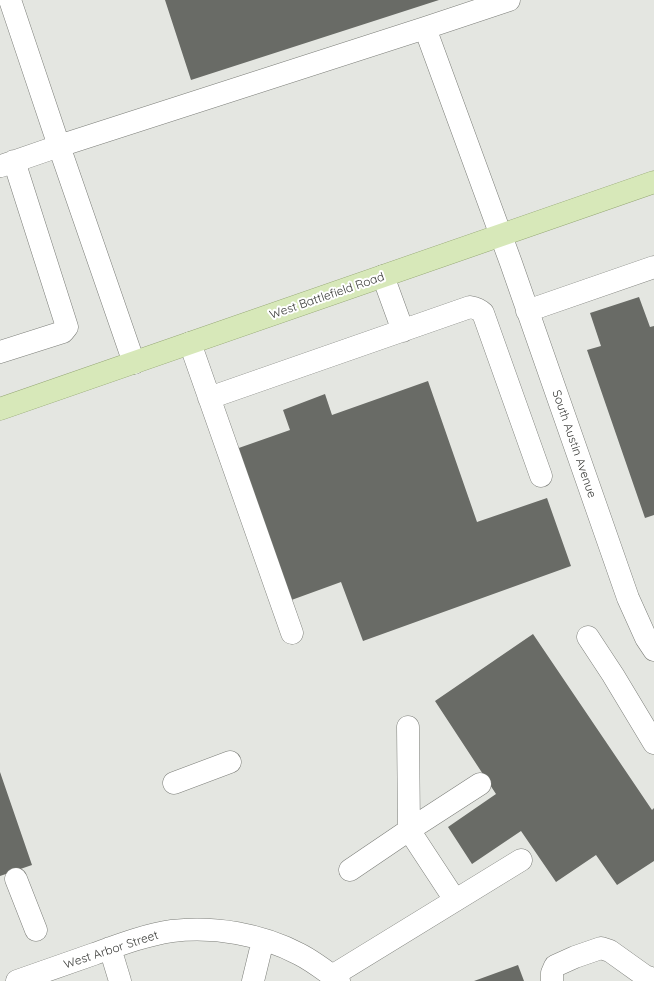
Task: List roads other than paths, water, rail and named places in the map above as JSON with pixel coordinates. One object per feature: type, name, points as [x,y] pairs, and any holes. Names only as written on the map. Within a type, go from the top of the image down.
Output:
[{"type":"main road","name":"West Battlefield Road","points":[[0,409],[654,182]]},
{"type":"street","points":[[10,0],[134,363]]},
{"type":"street","points":[[0,352],[63,332],[67,327],[7,164],[509,0]]},
{"type":"street","name":"South Austin Avenue","points":[[425,28],[501,235],[628,598],[637,620],[654,650]]},
{"type":"street","points":[[527,311],[654,267]]},
{"type":"street","points":[[383,276],[403,331]]},
{"type":"street","points":[[209,398],[470,307],[475,308],[480,310],[482,313],[541,476]]},
{"type":"street","points":[[190,343],[292,633]]},
{"type":"street","points":[[588,637],[613,674],[654,743]]},
{"type":"street","points":[[408,727],[409,830],[455,900]]},
{"type":"street","points":[[174,783],[230,762]]},
{"type":"street","points":[[350,870],[480,784]]},
{"type":"street","points":[[335,978],[455,900],[521,860]]},
{"type":"street","points":[[16,879],[36,930]]},
{"type":"street","name":"West Arbor Street","points":[[17,981],[57,974],[110,948],[148,936],[187,930],[220,931],[248,936],[276,944],[299,954],[335,978]]},
{"type":"street","points":[[252,981],[263,940]]},
{"type":"street","points":[[110,948],[120,981]]},
{"type":"street","points":[[552,981],[552,973],[555,966],[574,957],[601,948],[610,951],[649,978]]}]
